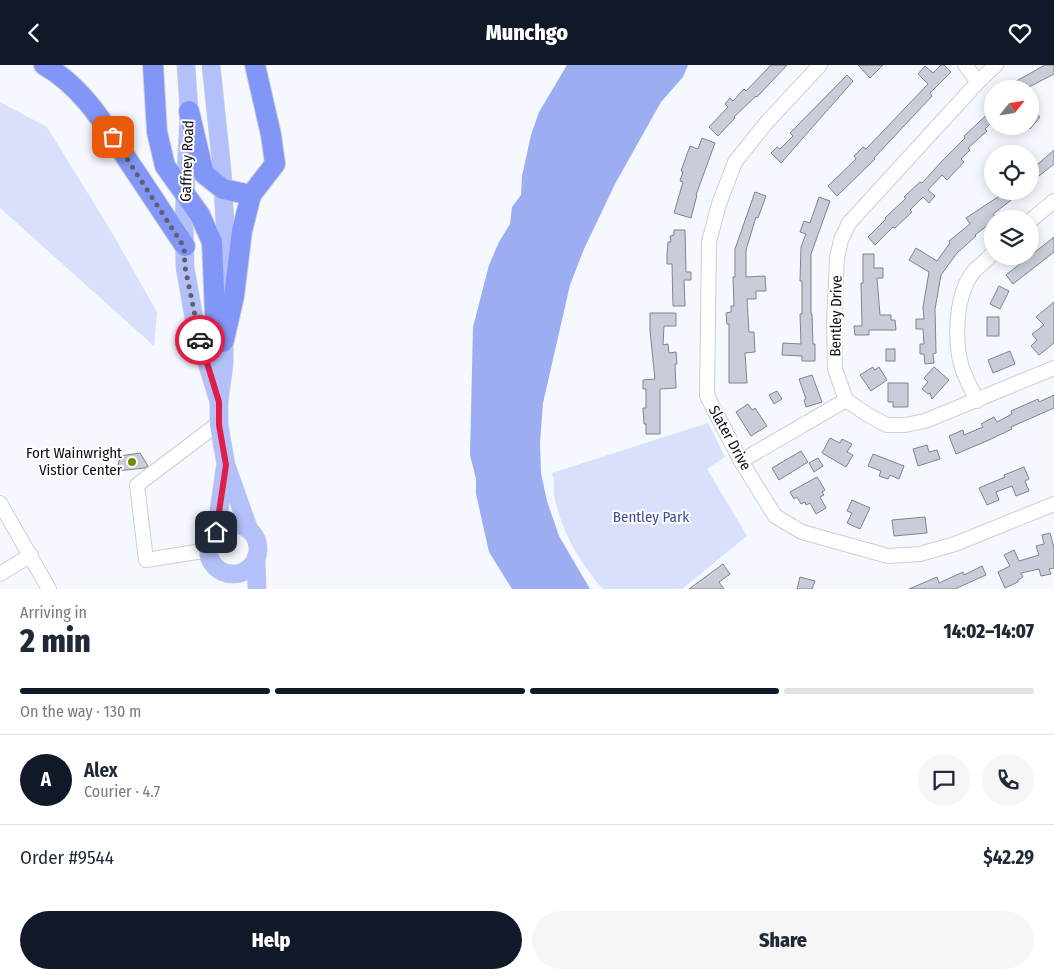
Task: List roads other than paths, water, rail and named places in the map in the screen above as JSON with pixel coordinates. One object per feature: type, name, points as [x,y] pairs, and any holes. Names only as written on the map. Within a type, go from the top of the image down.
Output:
[{"type":"highway","points":[[44,65],[58,73],[84,97],[103,121],[184,247]]},
{"type":"highway","points":[[153,65],[158,132],[165,166],[200,215],[212,241],[215,314],[223,342]]},
{"type":"highway","points":[[223,342],[234,295],[242,231],[251,195],[274,165],[271,135],[255,65]]},
{"type":"highway","points":[[189,111],[204,174],[223,189],[251,195]]},
{"type":"main road","name":"Gaffney Road","points":[[186,65],[189,111],[184,247],[185,267],[195,324],[219,402]]},
{"type":"main road","name":"Gaffney Road","points":[[211,65],[225,223],[224,364],[219,402],[219,423],[226,465],[249,530]]},
{"type":"main road","name":"Gaffney Road","points":[[216,532],[226,465]]},
{"type":"main road","points":[[256,558],[249,569],[240,573],[228,573],[219,569],[213,563],[209,550],[210,541],[216,532],[228,525],[236,525],[249,530],[257,541],[258,548],[256,558],[257,589]]},
{"type":"main road","points":[[219,569],[227,589]]},
{"type":"street","name":"Slater Drive","points":[[820,65],[761,128],[735,162],[719,204],[709,242],[706,396],[741,461],[775,516],[802,532],[888,556],[920,554],[955,544],[1054,504]]},
{"type":"street","points":[[964,65],[978,82]]},
{"type":"street","name":"Bentley Drive","points":[[846,400],[835,369],[834,323],[841,240],[849,223],[978,82],[996,65]]},
{"type":"street","points":[[1039,214],[1054,201]]},
{"type":"street","points":[[977,401],[962,369],[958,350],[958,321],[966,285],[974,271],[984,262]]},
{"type":"street","points":[[741,461],[846,400],[886,425],[905,425],[925,421],[1054,368]]},
{"type":"street","points":[[209,550],[146,560],[137,485],[219,423]]},
{"type":"street","points":[[0,503],[49,589]]},
{"type":"street","points":[[0,574],[31,555]]},
{"type":"water","points":[[567,65],[688,65],[683,77],[661,102],[615,184],[584,249],[570,285],[543,403],[540,443],[541,473],[547,501],[559,536],[590,589],[512,589],[489,552],[476,494],[476,479],[470,455],[473,327],[489,265],[499,242],[510,224],[512,207],[521,195],[522,176],[531,135],[539,112]]},
{"type":"place","name":"Fort Wainwright Vistior Center","points":[[132,462]]},
{"type":"park label","name":"Bentley Park","points":[[651,517]]}]
